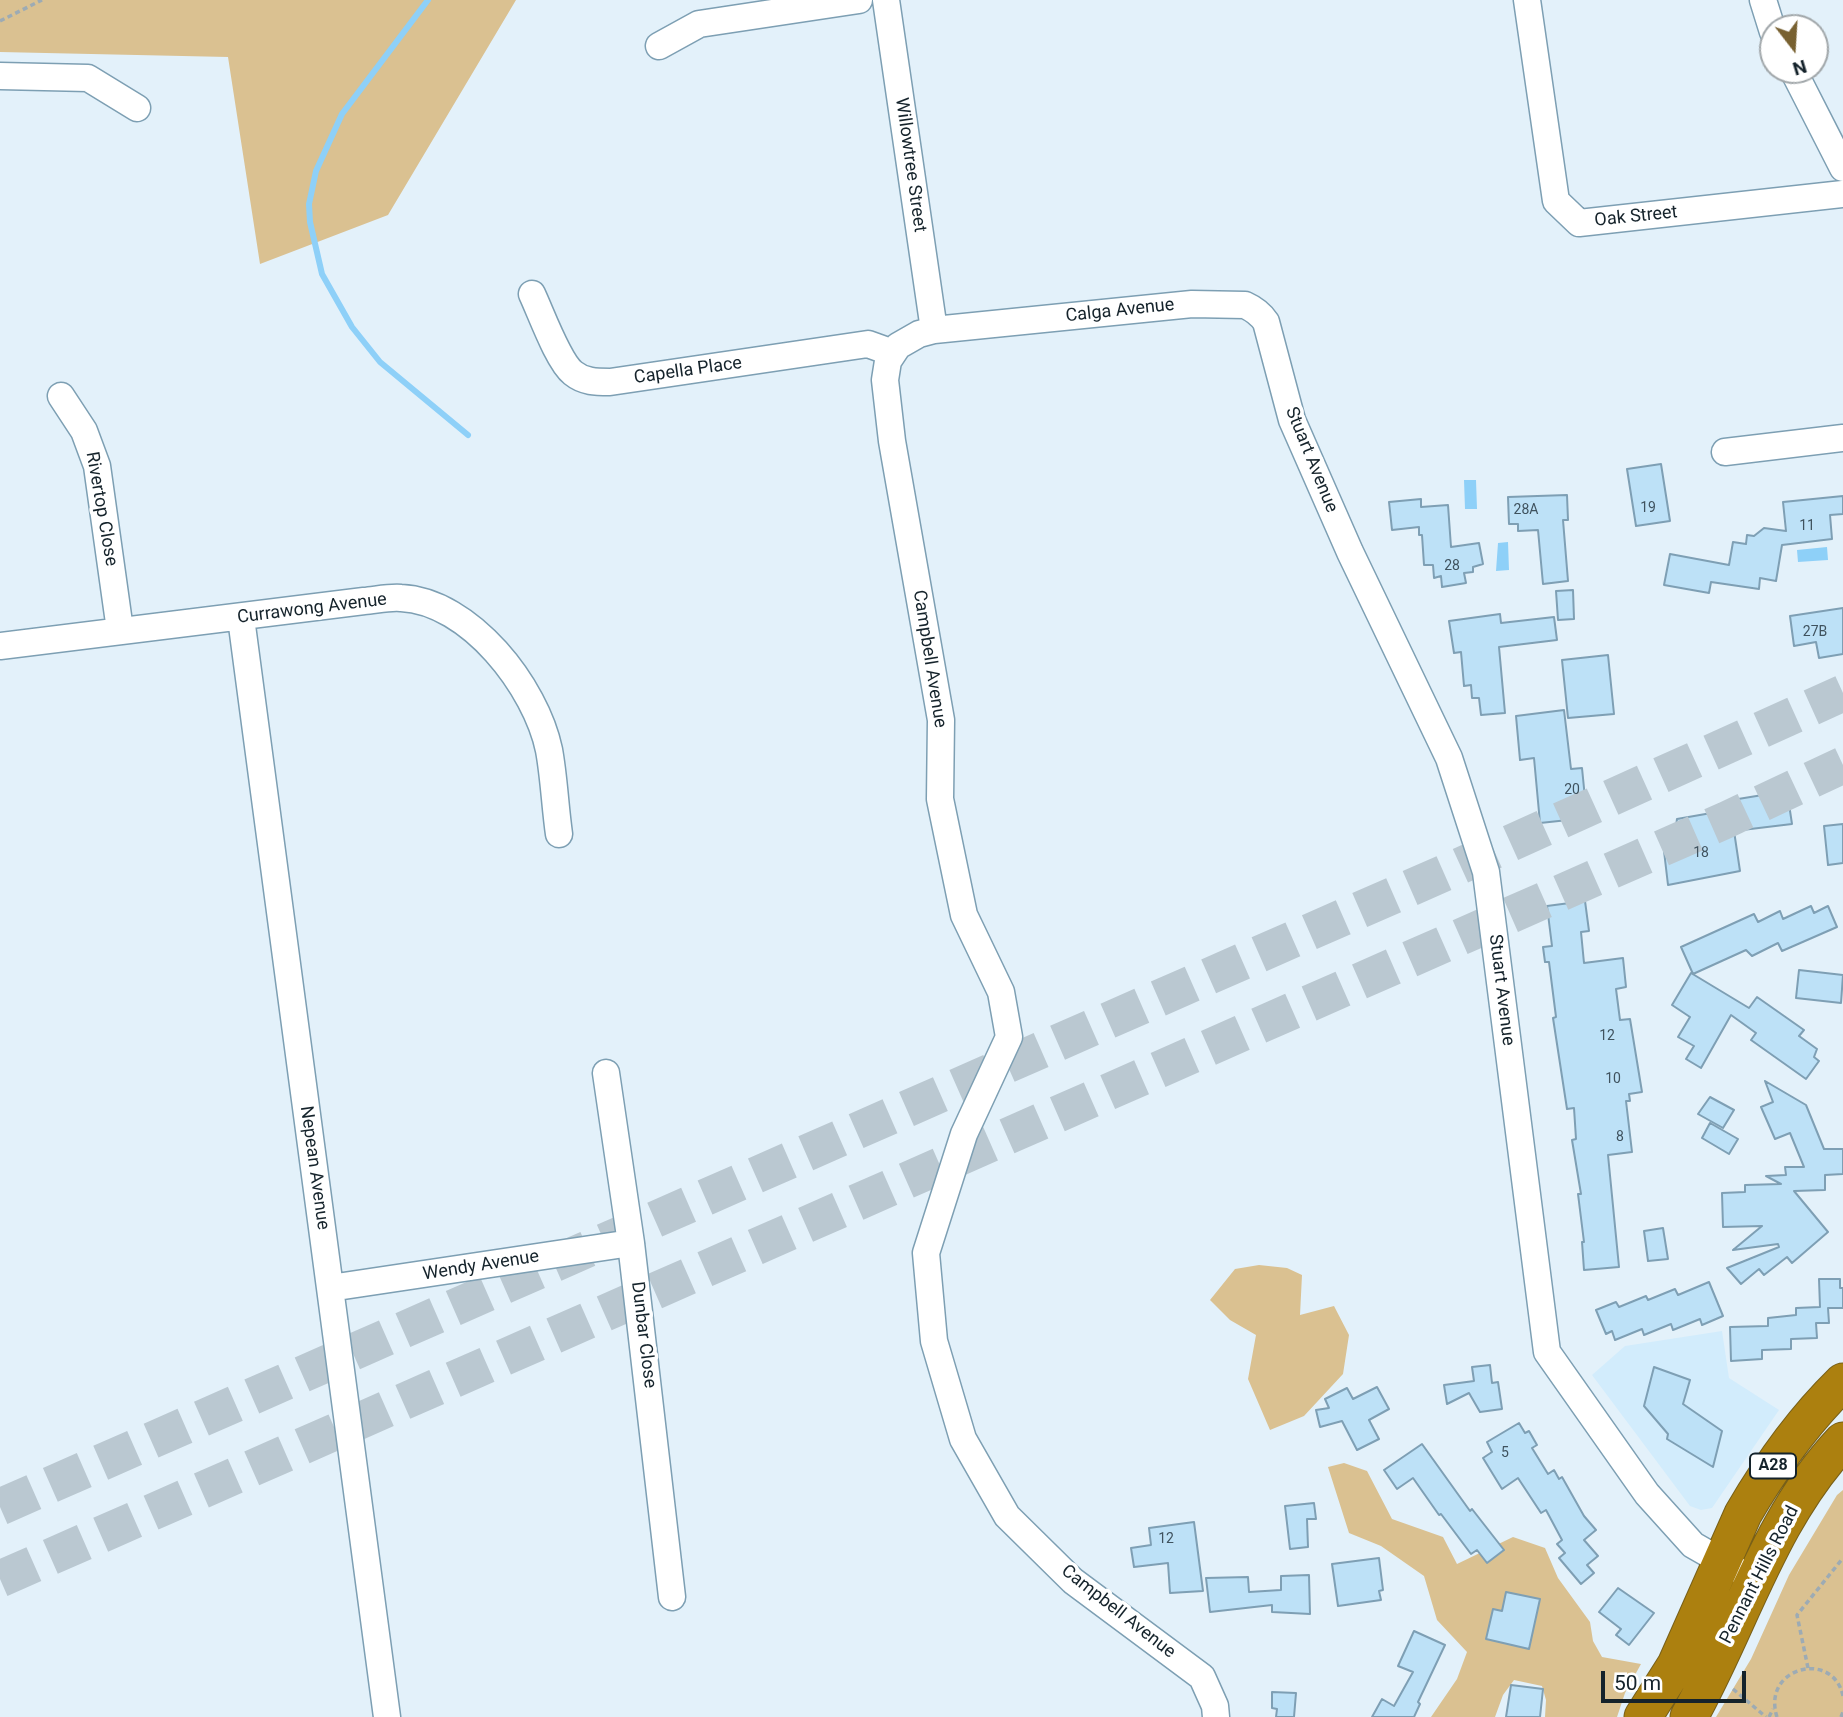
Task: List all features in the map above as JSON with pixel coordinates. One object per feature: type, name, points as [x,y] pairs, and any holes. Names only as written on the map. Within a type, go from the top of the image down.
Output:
[{"type":"highway","name":"Pennant Hills Road","points":[[1643,1717],[1676,1665],[1743,1514],[1796,1434],[1843,1382]]},
{"type":"highway","name":"Pennant Hills Road","points":[[1689,1717],[1754,1580],[1797,1503],[1843,1441]]},
{"type":"street","points":[[659,46],[699,24],[859,0]]},
{"type":"street","name":"Willowtree Street","points":[[886,0],[934,330]]},
{"type":"street","name":"Oak Street","points":[[1527,0],[1556,201],[1579,223],[1843,194]]},
{"type":"street","points":[[0,76],[88,78],[137,108]]},
{"type":"street","points":[[1800,84],[1843,168]]},
{"type":"street","name":"Capella Place","points":[[532,294],[565,364],[579,377],[594,382],[610,383],[868,344],[893,353]]},
{"type":"street","name":"Calga Avenue","points":[[934,330],[1192,304],[1245,305],[1258,312],[1266,322],[1274,356]]},
{"type":"street","points":[[893,353],[908,339],[934,330]]},
{"type":"street","name":"Campbell Avenue","points":[[893,353],[888,361],[885,380],[892,440],[941,720],[940,799],[964,915],[1001,992],[1010,1037],[964,1134],[926,1253],[934,1341],[963,1439],[1007,1516],[1073,1581],[1202,1677],[1215,1706],[1216,1717]]},
{"type":"street","name":"Stuart Avenue","points":[[1274,356],[1292,420],[1318,482],[1449,758],[1486,872],[1547,1352],[1647,1494],[1693,1545],[1754,1580]]},
{"type":"street","name":"Rivertop Close","points":[[61,396],[84,431],[97,466],[120,630]]},
{"type":"street","points":[[1725,453],[1843,438]]},
{"type":"street","name":"Currawong Avenue","points":[[0,646],[401,598],[426,603],[449,613],[474,630],[495,650],[515,677],[541,724],[548,749],[559,834]]},
{"type":"street","name":"Nepean Avenue","points":[[241,618],[387,1717]]},
{"type":"street","name":"Dunbar Close","points":[[606,1073],[631,1243],[672,1597]]},
{"type":"street","name":"Wendy Avenue","points":[[330,1288],[631,1243]]},
{"type":"path","points":[[0,21],[42,0]]},
{"type":"path","points":[[1808,1668],[1797,1615],[1843,1558]]},
{"type":"path","points":[[1777,1717],[1774,1698],[1779,1684],[1787,1676],[1808,1668],[1828,1674],[1837,1682],[1843,1696]]},
{"type":"path","points":[[1725,1682],[1768,1717],[1774,1707]]},
{"type":"path","points":[[1841,1717],[1843,1712]]},
{"type":"shaded area","points":[[0,0],[516,0],[388,215],[260,264],[228,57],[0,52]]},
{"type":"shaded area","points":[[1259,1265],[1287,1268],[1302,1275],[1300,1315],[1334,1306],[1349,1335],[1343,1374],[1304,1416],[1270,1430],[1248,1379],[1256,1335],[1230,1320],[1210,1300],[1235,1269]]},
{"type":"shaded area","points":[[1722,1331],[1729,1378],[1779,1410],[1712,1508],[1701,1510],[1690,1506],[1592,1375],[1625,1346]]},
{"type":"shaded area","points":[[1344,1463],[1367,1471],[1392,1519],[1443,1537],[1457,1564],[1513,1537],[1545,1548],[1558,1578],[1590,1622],[1593,1641],[1602,1657],[1641,1664],[1625,1693],[1617,1717],[1545,1717],[1546,1700],[1542,1686],[1514,1680],[1503,1695],[1495,1717],[1431,1717],[1457,1679],[1467,1652],[1437,1620],[1424,1576],[1381,1546],[1349,1533],[1328,1467]]},
{"type":"shaded area","points":[[1843,1490],[1843,1717],[1716,1717],[1751,1659],[1789,1575],[1837,1495]]},
{"type":"water","points":[[1464,480],[1476,480],[1477,509],[1465,509]]},
{"type":"water","points":[[1508,542],[1509,570],[1496,571],[1498,543]]},
{"type":"water","points":[[1827,547],[1828,560],[1798,562],[1797,550]]},
{"type":"building","points":[[1661,464],[1670,521],[1636,526],[1627,469]]},
{"type":"building","points":[[1567,495],[1568,520],[1563,520],[1568,581],[1543,584],[1538,530],[1518,531],[1518,524],[1509,524],[1508,497]]},
{"type":"building","points":[[1843,496],[1843,514],[1830,515],[1832,539],[1782,545],[1776,581],[1760,578],[1759,589],[1711,582],[1709,593],[1664,585],[1670,554],[1729,565],[1733,542],[1746,544],[1747,535],[1754,536],[1764,528],[1786,531],[1783,502]]},
{"type":"building","points":[[1421,499],[1421,507],[1448,505],[1451,547],[1479,543],[1483,564],[1473,567],[1473,572],[1464,573],[1466,583],[1442,587],[1441,576],[1434,578],[1433,565],[1424,565],[1419,527],[1392,530],[1389,502]]},
{"type":"building","points":[[1573,590],[1574,619],[1558,620],[1556,591]]},
{"type":"building","points":[[1843,608],[1843,654],[1819,658],[1816,642],[1794,646],[1790,616]]},
{"type":"building","points":[[1500,614],[1501,623],[1554,617],[1557,640],[1499,647],[1505,713],[1481,715],[1479,698],[1472,698],[1471,685],[1464,686],[1461,652],[1454,653],[1449,621]]},
{"type":"building","points":[[1608,655],[1614,714],[1568,718],[1562,660]]},
{"type":"building","points":[[1564,710],[1571,769],[1582,768],[1587,818],[1540,823],[1534,758],[1520,760],[1516,716]]},
{"type":"building","points":[[1787,791],[1792,824],[1734,831],[1740,871],[1668,885],[1662,834],[1675,833],[1677,819],[1734,809],[1732,800]]},
{"type":"building","points":[[1843,824],[1843,863],[1828,865],[1824,826]]},
{"type":"building","points":[[1585,901],[1589,931],[1581,932],[1584,963],[1623,958],[1626,987],[1616,989],[1620,1020],[1630,1019],[1642,1092],[1629,1094],[1630,1101],[1626,1101],[1632,1152],[1608,1155],[1619,1267],[1584,1270],[1584,1242],[1578,1194],[1581,1194],[1572,1140],[1576,1139],[1574,1108],[1567,1109],[1553,1018],[1556,1017],[1549,962],[1545,962],[1543,947],[1552,946],[1547,906]]},
{"type":"building","points":[[1811,906],[1814,913],[1828,906],[1837,927],[1782,951],[1778,943],[1752,956],[1746,950],[1693,974],[1681,947],[1754,914],[1758,922],[1780,911],[1783,919]]},
{"type":"building","points":[[1799,970],[1843,975],[1841,1003],[1796,998]]},
{"type":"building","points":[[1691,973],[1749,1008],[1757,997],[1804,1030],[1799,1036],[1817,1049],[1814,1057],[1819,1061],[1806,1079],[1751,1040],[1756,1033],[1731,1015],[1701,1068],[1686,1059],[1694,1046],[1678,1037],[1690,1017],[1672,1005]]},
{"type":"building","points":[[1765,1081],[1806,1105],[1824,1149],[1843,1149],[1843,1174],[1825,1175],[1825,1190],[1794,1191],[1828,1232],[1792,1263],[1787,1257],[1764,1275],[1759,1269],[1741,1284],[1727,1268],[1779,1247],[1778,1244],[1733,1250],[1762,1226],[1723,1227],[1722,1193],[1745,1192],[1745,1185],[1781,1184],[1766,1176],[1786,1175],[1785,1167],[1804,1167],[1790,1133],[1775,1139],[1761,1107],[1773,1102]]},
{"type":"building","points":[[1710,1097],[1734,1110],[1723,1128],[1698,1114]]},
{"type":"building","points":[[1710,1123],[1738,1139],[1729,1154],[1702,1138]]},
{"type":"building","points":[[1663,1228],[1668,1259],[1648,1261],[1644,1231]]},
{"type":"building","points":[[1819,1279],[1840,1279],[1843,1308],[1828,1308],[1829,1323],[1816,1323],[1817,1338],[1791,1339],[1791,1349],[1762,1350],[1762,1359],[1731,1361],[1730,1327],[1768,1326],[1768,1318],[1796,1315],[1796,1308],[1820,1307]]},
{"type":"building","points":[[1709,1282],[1723,1316],[1702,1325],[1700,1319],[1673,1330],[1671,1324],[1644,1335],[1642,1329],[1615,1340],[1612,1331],[1606,1334],[1596,1310],[1616,1302],[1619,1307],[1646,1296],[1648,1300],[1675,1289],[1678,1295]]},
{"type":"building","points":[[1490,1365],[1492,1383],[1498,1382],[1502,1409],[1480,1412],[1469,1393],[1447,1404],[1444,1385],[1474,1381],[1472,1367]]},
{"type":"building","points":[[1654,1367],[1690,1380],[1683,1404],[1722,1431],[1713,1467],[1667,1439],[1668,1434],[1644,1406]]},
{"type":"building","points":[[1377,1387],[1389,1409],[1369,1420],[1379,1439],[1357,1450],[1342,1421],[1320,1427],[1316,1410],[1329,1408],[1325,1399],[1347,1388],[1353,1399]]},
{"type":"building","points":[[1519,1423],[1525,1433],[1529,1431],[1537,1445],[1532,1448],[1548,1474],[1554,1470],[1559,1479],[1562,1477],[1584,1516],[1596,1530],[1584,1540],[1598,1556],[1587,1565],[1594,1573],[1581,1584],[1559,1558],[1565,1553],[1557,1544],[1562,1540],[1546,1510],[1541,1513],[1518,1478],[1502,1489],[1483,1458],[1492,1452],[1487,1442]]},
{"type":"building","points":[[1422,1444],[1470,1511],[1472,1509],[1504,1550],[1487,1563],[1477,1550],[1471,1554],[1413,1478],[1397,1489],[1384,1470]]},
{"type":"building","points":[[1314,1503],[1316,1519],[1307,1519],[1308,1547],[1290,1549],[1285,1506]]},
{"type":"building","points":[[1194,1522],[1203,1591],[1170,1593],[1168,1563],[1134,1567],[1131,1548],[1151,1545],[1149,1528]]},
{"type":"building","points":[[1379,1558],[1383,1590],[1379,1591],[1381,1600],[1338,1606],[1332,1564]]},
{"type":"building","points":[[1309,1575],[1310,1614],[1272,1612],[1272,1605],[1210,1612],[1206,1578],[1248,1577],[1249,1592],[1281,1590],[1281,1576]]},
{"type":"building","points":[[1618,1588],[1654,1613],[1629,1645],[1616,1635],[1621,1629],[1599,1612]]},
{"type":"building","points":[[1506,1592],[1540,1599],[1529,1649],[1486,1639],[1493,1609],[1502,1611]]},
{"type":"building","points":[[1414,1631],[1445,1645],[1418,1702],[1420,1704],[1414,1717],[1372,1717],[1382,1699],[1394,1706],[1413,1672],[1398,1666]]},
{"type":"building","points":[[1511,1685],[1543,1689],[1540,1717],[1506,1717]]},
{"type":"building","points":[[1272,1692],[1296,1693],[1294,1717],[1276,1717],[1277,1709],[1272,1708]]},
{"type":"waterway","points":[[428,0],[342,114],[316,171],[309,204],[310,222],[322,274],[352,327],[380,362],[468,435]]},
{"type":"tunnel","points":[[0,1507],[1451,870],[1843,693]]},
{"type":"tunnel","points":[[0,1579],[1726,820],[1843,765]]}]
